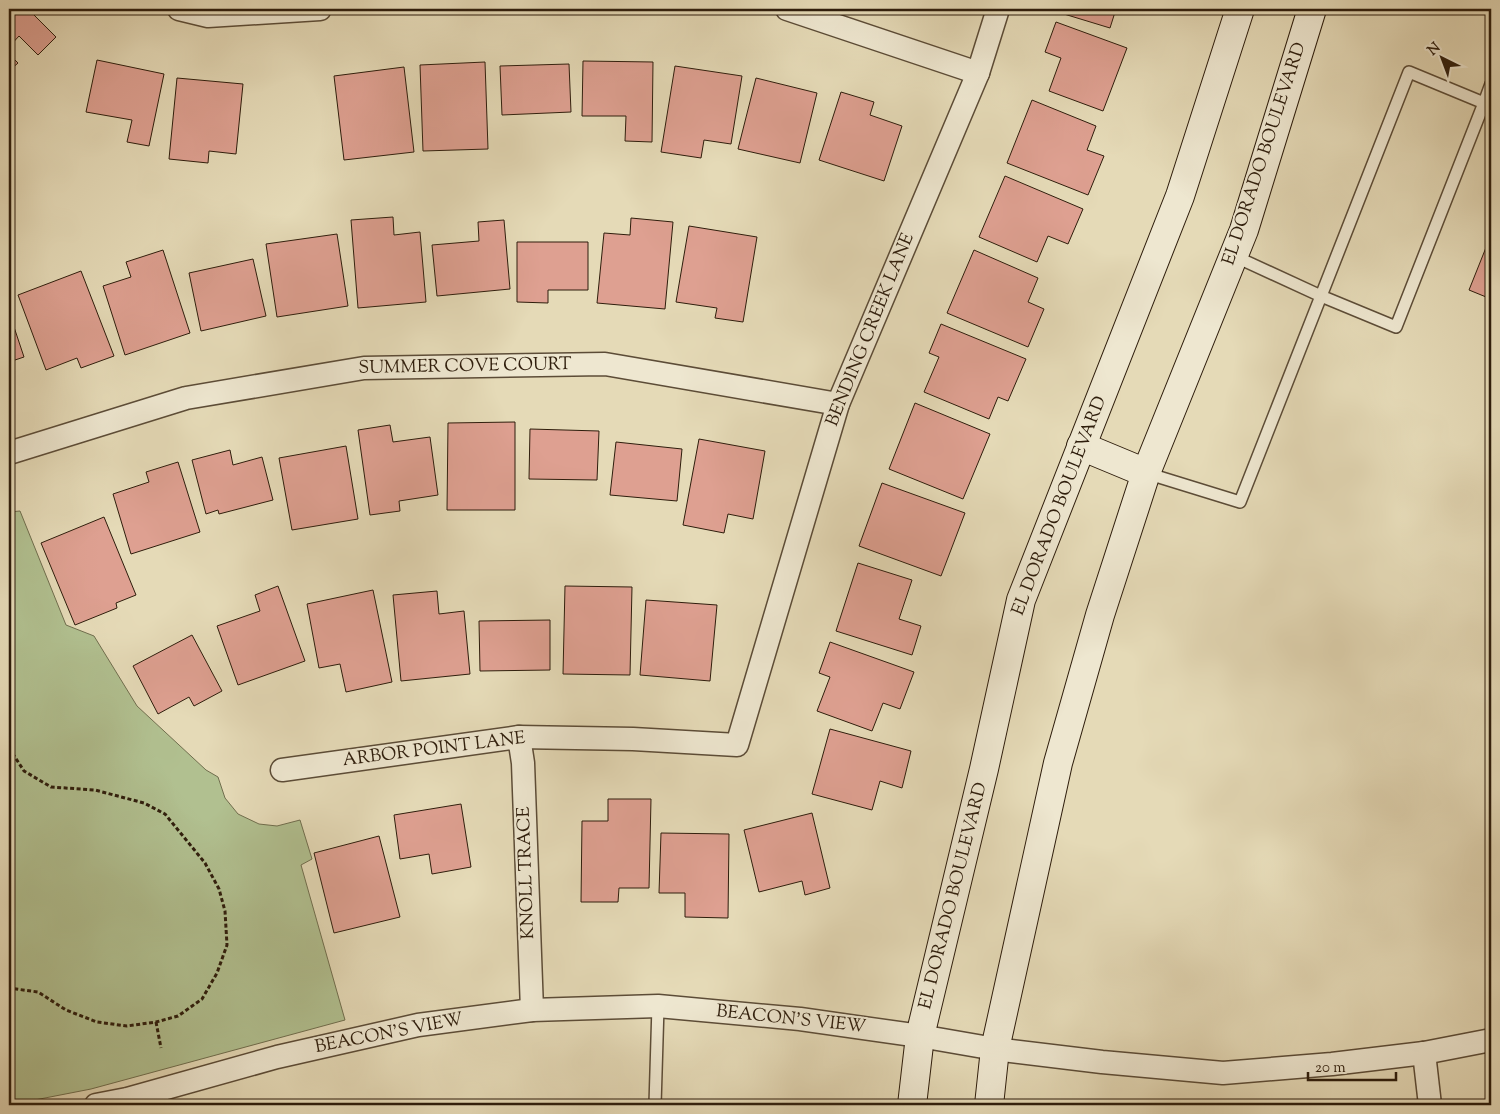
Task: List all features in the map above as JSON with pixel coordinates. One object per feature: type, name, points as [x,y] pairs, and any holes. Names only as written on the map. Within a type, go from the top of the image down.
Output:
[{"type":"main road","name":"EL DORADO BOULEVARD","points":[[912,1105],[920,1036],[984,769],[1020,600],[1180,196],[1240,9]]},
{"type":"main road","name":"EL DORADO BOULEVARD","points":[[989,1105],[995,1049],[1058,763],[1100,614],[1146,473],[1244,230],[1312,9]]},
{"type":"main road","points":[[1081,446],[1146,473]]},
{"type":"street","points":[[179,9],[208,16],[320,9]]},
{"type":"street","points":[[787,9],[978,73]]},
{"type":"street","name":"BENDING CREEK LANE","points":[[737,744],[838,404],[978,73],[998,9]]},
{"type":"street","name":"SUMMER COVE COURT","points":[[9,453],[186,398],[364,368],[605,364],[838,404]]},
{"type":"street","name":"ARBOR POINT LANE","points":[[282,770],[519,737],[737,744]]},
{"type":"street","name":"KNOLL TRACE","points":[[519,737],[523,763],[532,1010]]},
{"type":"street","name":"BEACON'S VIEW","points":[[96,1105],[127,1102],[277,1057],[418,1025],[532,1010],[658,1006],[800,1019],[995,1049],[1102,1062],[1223,1073],[1332,1064],[1424,1053],[1491,1040]]},
{"type":"street","points":[[1424,1053],[1430,1105]]},
{"type":"lane","points":[[1146,473],[1240,502],[1409,72],[1487,104]]},
{"type":"lane","points":[[1233,255],[1321,296],[1396,326],[1487,104],[1491,84]]},
{"type":"lane","points":[[655,1105],[658,1006]]},
{"type":"path","points":[[9,748],[24,771],[51,787],[95,790],[144,804],[165,814],[205,863],[219,889],[225,911],[227,945],[216,974],[202,999],[178,1016],[156,1022],[126,1026],[96,1022],[66,1010],[38,992],[9,988]]},
{"type":"path","points":[[156,1022],[161,1048]]},
{"type":"green space","points":[[20,511],[66,625],[94,636],[137,706],[206,770],[218,777],[225,798],[238,814],[259,824],[277,826],[300,820],[312,859],[301,865],[345,1020],[91,1089],[9,1105],[9,512]]},
{"type":"building","points":[[9,9],[28,9],[56,37],[38,55],[19,36],[9,47]]},
{"type":"building","points":[[1065,9],[1116,9],[1110,28],[1064,14]]},
{"type":"building","points":[[1056,22],[1127,48],[1103,111],[1049,91],[1061,58],[1045,52]]},
{"type":"building","points":[[9,54],[18,63],[9,71]]},
{"type":"building","points":[[97,60],[164,74],[149,146],[127,142],[132,120],[86,112]]},
{"type":"building","points":[[583,61],[653,62],[652,142],[625,141],[626,116],[582,116]]},
{"type":"building","points":[[485,62],[488,149],[423,151],[420,65]]},
{"type":"building","points":[[569,64],[571,112],[502,115],[500,66]]},
{"type":"building","points":[[675,66],[742,76],[731,144],[704,140],[701,158],[661,152]]},
{"type":"building","points":[[404,67],[414,152],[344,160],[334,76]]},
{"type":"building","points":[[177,78],[243,84],[236,154],[209,151],[208,163],[169,159]]},
{"type":"building","points":[[756,78],[817,93],[800,163],[738,149]]},
{"type":"building","points":[[841,92],[874,102],[870,115],[902,126],[884,181],[819,160]]},
{"type":"building","points":[[1032,100],[1096,126],[1087,150],[1104,156],[1088,195],[1007,163]]},
{"type":"building","points":[[1005,176],[1083,209],[1068,244],[1048,236],[1037,262],[979,237]]},
{"type":"building","points":[[393,217],[394,235],[420,232],[426,302],[358,308],[351,220]]},
{"type":"building","points":[[631,218],[673,222],[665,309],[597,303],[604,233],[630,235]]},
{"type":"building","points":[[504,220],[510,289],[437,296],[432,245],[479,241],[478,222]]},
{"type":"building","points":[[689,226],[757,237],[743,322],[715,318],[717,308],[676,302]]},
{"type":"building","points":[[337,234],[348,306],[277,317],[266,244]]},
{"type":"building","points":[[1491,235],[1491,299],[1469,290]]},
{"type":"building","points":[[517,242],[588,242],[588,290],[548,290],[548,303],[517,302]]},
{"type":"building","points":[[163,250],[190,333],[125,355],[103,286],[131,277],[126,262]]},
{"type":"building","points":[[974,250],[1038,278],[1028,302],[1044,309],[1028,347],[947,313]]},
{"type":"building","points":[[253,259],[266,316],[201,331],[189,273]]},
{"type":"building","points":[[81,271],[114,356],[81,368],[77,358],[46,370],[18,295]]},
{"type":"building","points":[[9,312],[24,357],[9,362]]},
{"type":"building","points":[[941,324],[1026,359],[1008,401],[998,397],[989,419],[924,392],[939,357],[929,353]]},
{"type":"building","points":[[915,403],[990,434],[963,499],[889,469]]},
{"type":"building","points":[[515,422],[515,510],[447,510],[448,423]]},
{"type":"building","points":[[390,425],[393,442],[430,437],[438,495],[399,501],[400,511],[370,515],[358,430]]},
{"type":"building","points":[[530,429],[599,431],[597,480],[529,479]]},
{"type":"building","points":[[699,439],[765,451],[753,519],[728,514],[724,533],[683,525]]},
{"type":"building","points":[[616,442],[682,449],[677,501],[610,495]]},
{"type":"building","points":[[346,446],[358,519],[292,530],[279,458]]},
{"type":"building","points":[[230,450],[233,465],[262,457],[273,500],[219,514],[218,510],[206,514],[192,460]]},
{"type":"building","points":[[178,462],[200,532],[131,554],[113,494],[149,482],[146,472]]},
{"type":"building","points":[[882,483],[965,513],[941,576],[859,546]]},
{"type":"building","points":[[104,517],[136,595],[116,603],[117,608],[75,625],[41,543]]},
{"type":"building","points":[[858,563],[912,580],[899,619],[921,626],[912,655],[836,631]]},
{"type":"building","points":[[278,586],[305,661],[238,685],[217,626],[260,611],[255,595]]},
{"type":"building","points":[[565,586],[632,587],[630,675],[563,674]]},
{"type":"building","points":[[373,590],[392,682],[346,692],[340,664],[319,668],[307,604]]},
{"type":"building","points":[[437,591],[439,614],[464,611],[470,674],[401,681],[393,595]]},
{"type":"building","points":[[646,600],[717,605],[710,681],[640,675]]},
{"type":"building","points":[[550,620],[550,670],[480,671],[479,621]]},
{"type":"building","points":[[192,635],[222,691],[194,706],[189,697],[158,714],[133,666]]},
{"type":"building","points":[[830,642],[914,672],[900,709],[883,703],[872,731],[817,711],[830,677],[819,673]]},
{"type":"building","points":[[830,729],[911,751],[902,788],[880,781],[872,810],[812,794]]},
{"type":"building","points":[[608,799],[651,799],[649,888],[619,888],[618,902],[581,902],[582,821],[608,821]]},
{"type":"building","points":[[461,804],[471,867],[432,874],[429,854],[400,859],[394,815]]},
{"type":"building","points":[[812,813],[830,888],[805,895],[802,881],[759,892],[744,830]]},
{"type":"building","points":[[661,833],[729,834],[728,918],[685,917],[685,893],[659,893]]},
{"type":"building","points":[[379,836],[400,917],[334,933],[314,853]]}]
